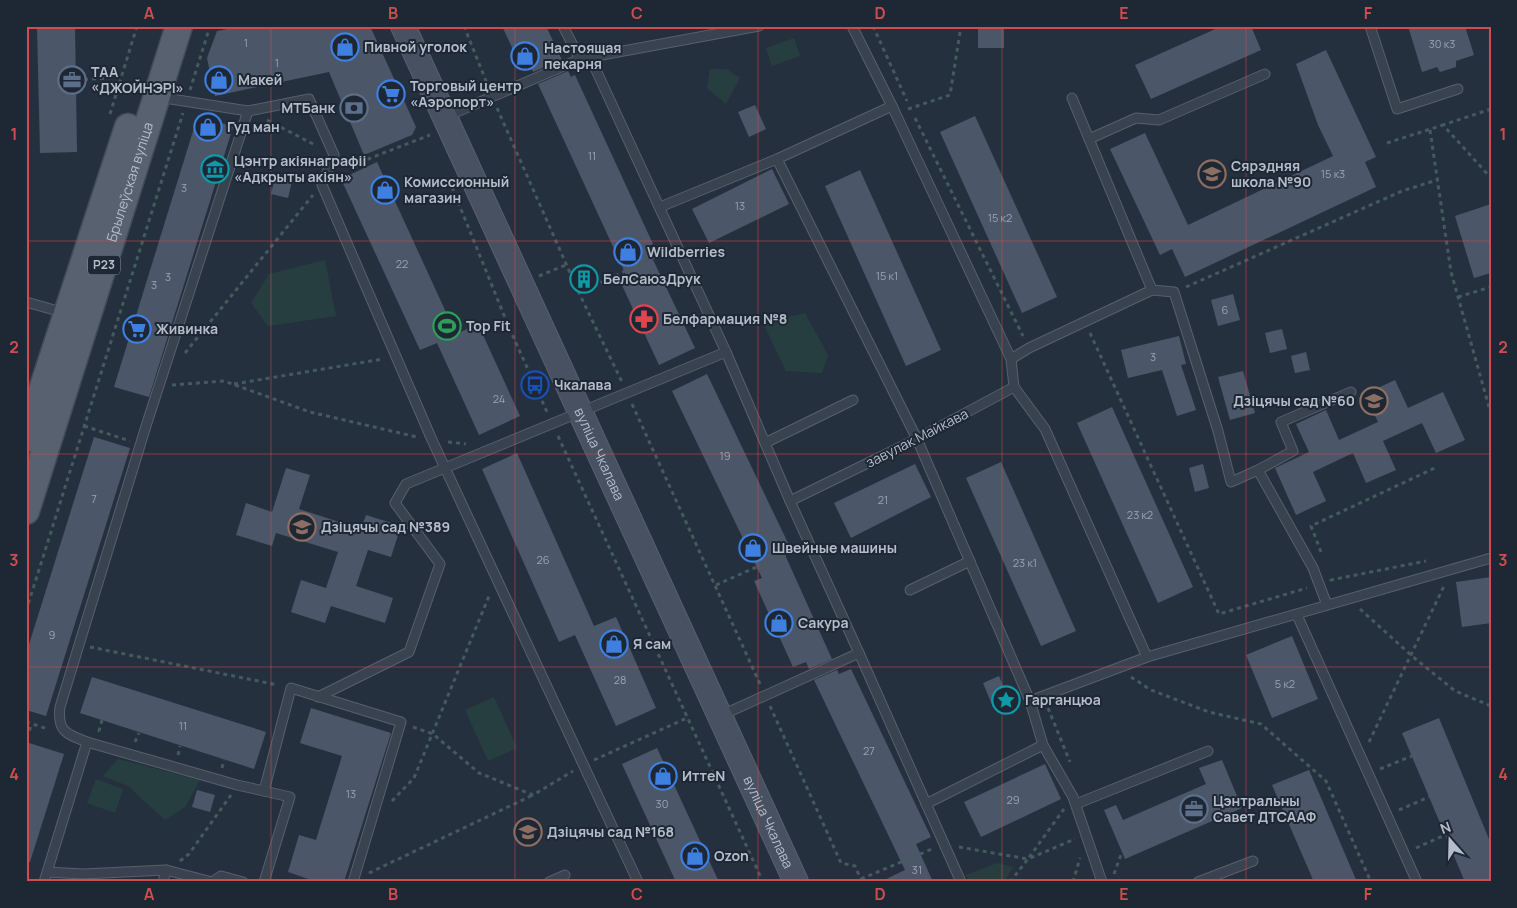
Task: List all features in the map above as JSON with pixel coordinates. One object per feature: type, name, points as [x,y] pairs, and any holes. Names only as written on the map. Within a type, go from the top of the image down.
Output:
[{"type":"main road","name":"Брылеўская вуліца","points":[[26,439],[161,26]]},
{"type":"main road","name":"Брылеўская вуліца","points":[[26,511],[179,26]]},
{"type":"main road","name":"вуліца Чкалава","points":[[403,26],[436,121],[522,284],[796,882]]},
{"type":"lane","points":[[563,26],[580,59]]},
{"type":"lane","points":[[436,121],[580,59],[759,26]]},
{"type":"lane","points":[[852,26],[1012,359],[1014,387],[1045,429],[1148,657]]},
{"type":"lane","points":[[1370,26],[1397,109],[1458,89]]},
{"type":"lane","points":[[590,57],[726,352],[809,544],[961,882]]},
{"type":"lane","points":[[1089,139],[1136,118],[1159,120],[1265,74]]},
{"type":"lane","points":[[156,97],[187,100],[248,111],[309,99],[334,155],[322,185],[432,440],[638,882]]},
{"type":"lane","points":[[1072,98],[1152,290]]},
{"type":"lane","points":[[660,207],[777,159],[892,106]]},
{"type":"lane","points":[[248,111],[158,386],[60,707],[58,720],[70,736],[87,742],[237,785],[290,797],[264,882]]},
{"type":"lane","points":[[777,159],[917,439],[1030,701],[1043,745],[1074,800],[1102,882]]},
{"type":"lane","points":[[1012,359],[1029,348],[1152,290],[1174,292],[1218,431],[1231,482],[1293,451],[1281,422],[1351,392]]},
{"type":"lane","points":[[26,302],[67,314]]},
{"type":"lane","points":[[318,696],[409,652],[440,564],[395,503],[406,484],[726,352]]},
{"type":"lane","name":"завулак Майкава","points":[[790,501],[917,439],[1014,387]]},
{"type":"lane","points":[[765,443],[853,400]]},
{"type":"lane","points":[[1258,470],[1313,568],[1327,605]]},
{"type":"lane","points":[[1030,701],[1148,657],[1491,558]]},
{"type":"lane","points":[[910,590],[970,561]]},
{"type":"lane","points":[[1298,615],[1417,882]]},
{"type":"lane","points":[[720,716],[858,653]]},
{"type":"lane","points":[[264,791],[291,688],[401,722],[353,881]]},
{"type":"lane","points":[[44,882],[87,742]]},
{"type":"lane","points":[[926,804],[1043,745]]},
{"type":"lane","points":[[1074,800],[1208,752]]},
{"type":"lane","points":[[1198,882],[1253,861]]},
{"type":"lane","points":[[47,872],[83,874],[166,870],[212,882],[221,876],[243,882]]},
{"type":"lane","points":[[163,882],[166,870]]},
{"type":"lane","points":[[549,882],[565,875]]},
{"type":"path","points":[[26,611],[210,26]]},
{"type":"path","points":[[464,26],[492,97],[566,265],[716,585],[841,863],[855,866],[862,880],[944,844],[1028,859],[1086,834]]},
{"type":"path","points":[[873,26],[910,110],[1029,348]]},
{"type":"path","points":[[910,110],[950,95],[961,26]]},
{"type":"path","points":[[76,80],[121,77]]},
{"type":"path","points":[[1387,144],[1491,109]]},
{"type":"path","points":[[431,135],[436,121]]},
{"type":"path","points":[[1443,125],[1491,178]]},
{"type":"path","points":[[1430,130],[1451,272],[1491,414]]},
{"type":"path","points":[[449,180],[508,325],[552,424],[763,882]]},
{"type":"path","points":[[1174,292],[1402,191],[1437,180]]},
{"type":"path","points":[[184,355],[322,185]]},
{"type":"path","points":[[579,293],[677,246]]},
{"type":"path","points":[[522,284],[566,265]]},
{"type":"path","points":[[1458,298],[1491,287]]},
{"type":"path","points":[[1084,322],[1219,614],[1331,580],[1434,559]]},
{"type":"path","points":[[233,384],[396,357]]},
{"type":"path","points":[[158,386],[224,381],[310,412],[432,440],[472,445]]},
{"type":"path","points":[[538,415],[547,411]]},
{"type":"path","points":[[84,426],[138,443]]},
{"type":"path","points":[[1323,556],[1311,526],[1437,467]]},
{"type":"path","points":[[716,585],[809,544]]},
{"type":"path","points":[[1368,741],[1412,656],[1451,570]]},
{"type":"path","points":[[1328,572],[1331,580]]},
{"type":"path","points":[[371,822],[414,778],[496,578]]},
{"type":"path","points":[[1348,599],[1455,691],[1491,706]]},
{"type":"path","points":[[80,645],[291,688]]},
{"type":"path","points":[[1118,668],[1151,690],[1209,712],[1261,724],[1326,781],[1371,882]]},
{"type":"path","points":[[353,881],[533,794],[584,765],[687,718]]},
{"type":"path","points":[[26,722],[48,729]]},
{"type":"path","points":[[401,722],[433,734],[479,773],[533,794]]},
{"type":"path","points":[[26,738],[32,724]]},
{"type":"path","points":[[135,742],[139,733]]},
{"type":"path","points":[[178,755],[180,746]]},
{"type":"path","points":[[1380,769],[1412,756]]},
{"type":"path","points":[[222,769],[224,760]]},
{"type":"path","points":[[166,870],[189,854],[237,785]]},
{"type":"path","points":[[1396,811],[1429,797]]},
{"type":"path","points":[[1010,882],[1074,800]]},
{"type":"path","points":[[1073,882],[1086,834]]},
{"type":"path","points":[[1413,849],[1445,835]]},
{"type":"path","points":[[1114,874],[1122,852]]},
{"type":"path","points":[[1457,882],[1464,879]]},
{"type":"green space","points":[[794,38],[800,56],[772,66],[766,48]]},
{"type":"green space","points":[[710,69],[726,69],[740,78],[726,104],[707,88]]},
{"type":"green space","points":[[325,260],[336,316],[268,326],[251,303],[269,274]]},
{"type":"green space","points":[[805,313],[828,355],[822,373],[786,371],[763,323]]},
{"type":"green space","points":[[494,697],[517,748],[488,761],[465,710]]},
{"type":"green space","points":[[118,759],[200,780],[185,807],[165,820],[128,786],[103,776]]},
{"type":"green space","points":[[96,779],[123,789],[115,813],[87,803]]},
{"type":"green space","points":[[997,863],[1013,867],[1004,882],[969,882],[966,875]]},
{"type":"building","points":[[37,26],[75,26],[77,152],[40,153]]},
{"type":"building","points":[[242,26],[370,26],[416,127],[412,135],[364,155],[329,72],[215,96],[207,58],[217,31]]},
{"type":"building","points":[[502,26],[546,26],[562,60],[533,72],[531,67],[523,71]]},
{"type":"building","points":[[978,26],[1004,26],[1004,48],[978,48]]},
{"type":"building","points":[[1222,26],[1251,26],[1261,50],[1151,99],[1135,65]]},
{"type":"building","points":[[1408,26],[1465,26],[1474,55],[1456,61],[1456,67],[1440,72],[1437,67],[1422,72]]},
{"type":"building","points":[[1326,50],[1376,157],[1365,162],[1376,187],[1185,277],[1172,249],[1160,255],[1110,149],[1145,133],[1188,225],[1333,156],[1318,125],[1296,64]]},
{"type":"building","points":[[568,71],[571,77],[575,75],[653,244],[647,247],[695,348],[659,365],[620,281],[627,277],[538,84]]},
{"type":"building","points":[[755,105],[766,129],[749,137],[738,112]]},
{"type":"building","points":[[198,115],[233,127],[149,397],[114,387]]},
{"type":"building","points":[[975,116],[1057,297],[1022,313],[940,132]]},
{"type":"building","points":[[377,162],[456,334],[478,324],[520,416],[479,435],[437,343],[420,350],[341,179]]},
{"type":"building","points":[[772,169],[789,204],[709,243],[692,209]]},
{"type":"building","points":[[860,170],[941,350],[906,366],[825,186]]},
{"type":"building","points":[[276,173],[293,177],[288,198],[271,194]]},
{"type":"building","points":[[1491,204],[1491,273],[1474,278],[1455,216]]},
{"type":"building","points":[[1233,294],[1240,320],[1218,326],[1211,300]]},
{"type":"building","points":[[1282,329],[1287,349],[1270,353],[1265,333]]},
{"type":"building","points":[[1179,336],[1186,364],[1181,365],[1196,410],[1177,416],[1162,370],[1128,378],[1121,350]]},
{"type":"building","points":[[1306,352],[1310,370],[1295,373],[1291,356]]},
{"type":"building","points":[[1243,371],[1255,413],[1230,420],[1218,377]]},
{"type":"building","points":[[707,374],[788,543],[781,546],[832,659],[809,669],[806,662],[793,667],[754,581],[762,578],[672,391]]},
{"type":"building","points":[[1395,380],[1408,408],[1443,392],[1465,440],[1436,453],[1422,423],[1383,441],[1396,470],[1366,483],[1353,453],[1313,472],[1326,501],[1296,515],[1275,468],[1309,452],[1296,424],[1326,410],[1339,440],[1378,422],[1365,394]]},
{"type":"building","points":[[1112,407],[1193,587],[1158,603],[1077,423]]},
{"type":"building","points":[[94,437],[130,448],[46,716],[26,710],[26,654]]},
{"type":"building","points":[[517,453],[594,626],[616,617],[656,708],[616,726],[575,635],[559,642],[482,469]]},
{"type":"building","points":[[1001,462],[1076,631],[1041,646],[966,478]]},
{"type":"building","points":[[915,464],[931,497],[851,538],[834,503]]},
{"type":"building","points":[[1203,464],[1209,488],[1195,492],[1189,468]]},
{"type":"building","points":[[286,468],[310,475],[299,509],[361,529],[366,515],[401,526],[391,557],[368,550],[356,586],[393,598],[385,623],[331,606],[325,623],[291,612],[301,580],[326,588],[338,552],[276,533],[272,546],[236,535],[246,503],[272,512]]},
{"type":"building","points":[[1491,577],[1491,623],[1462,627],[1456,582]]},
{"type":"building","points":[[1292,636],[1318,699],[1272,718],[1246,655]]},
{"type":"building","points":[[851,669],[931,837],[916,844],[933,882],[880,882],[905,870],[814,680],[837,670],[839,674]]},
{"type":"building","points":[[999,676],[1009,701],[993,707],[983,683]]},
{"type":"building","points":[[92,677],[266,732],[254,769],[80,713]]},
{"type":"building","points":[[311,708],[391,733],[344,882],[317,882],[288,872],[299,835],[316,840],[342,756],[300,743]]},
{"type":"building","points":[[1439,718],[1491,844],[1491,882],[1465,882],[1402,733]]},
{"type":"building","points":[[26,742],[64,754],[30,862],[26,862]]},
{"type":"building","points":[[657,748],[719,882],[676,882],[622,764]]},
{"type":"building","name":"Цэнтральны Савет ДТСААФ","points":[[1222,760],[1242,808],[1125,859],[1104,810],[1116,805],[1123,820],[1206,784],[1199,768]]},
{"type":"building","points":[[1045,764],[1061,799],[981,837],[964,802]]},
{"type":"building","points":[[1309,770],[1357,882],[1314,882],[1272,785]]},
{"type":"building","points":[[197,790],[215,795],[210,812],[192,807]]},
{"type":"place","name":"Пивной уголок","points":[[345,47]]},
{"type":"place","name":"Настоящая пекарня","points":[[525,56]]},
{"type":"place","name":"ТАА «ДЖОЙНЭРI»","points":[[72,80]]},
{"type":"place","name":"Макей","points":[[219,80]]},
{"type":"place","name":"Торговый центр «Аэропорт»","points":[[391,94]]},
{"type":"place","name":"МТБанк","points":[[354,108]]},
{"type":"place","name":"Гуд ман","points":[[208,127]]},
{"type":"place","name":"Цэнтр акіянаграфіі «Адкрыты акіян»","points":[[215,169]]},
{"type":"place","name":"Сярэдняя школа №90","points":[[1212,174]]},
{"type":"place","name":"Комиссионный магазин","points":[[385,190]]},
{"type":"place","name":"Wildberries","points":[[628,252]]},
{"type":"place","name":"БелСаюзДрук","points":[[584,279]]},
{"type":"place","name":"Белфармация №8","points":[[644,319]]},
{"type":"place","name":"Top Fit","points":[[447,326]]},
{"type":"place","name":"Живинка","points":[[137,329]]},
{"type":"place","name":"Чкалава","points":[[535,385]]},
{"type":"place","name":"Дзіцячы сад №60","points":[[1374,401]]},
{"type":"place","name":"Дзіцячы сад №389","points":[[302,527]]},
{"type":"place","name":"Швейные машины","points":[[753,548]]},
{"type":"place","name":"Сакура","points":[[779,623]]},
{"type":"place","name":"Я сам","points":[[614,644]]},
{"type":"place","name":"Гарганцюа","points":[[1006,700]]},
{"type":"place","name":"ИттеN","points":[[663,776]]},
{"type":"place","name":"Цэнтральны Савет ДТСААФ","points":[[1194,809]]},
{"type":"place","name":"Дзіцячы сад №168","points":[[528,832]]},
{"type":"place","name":"Ozon","points":[[695,856]]}]
